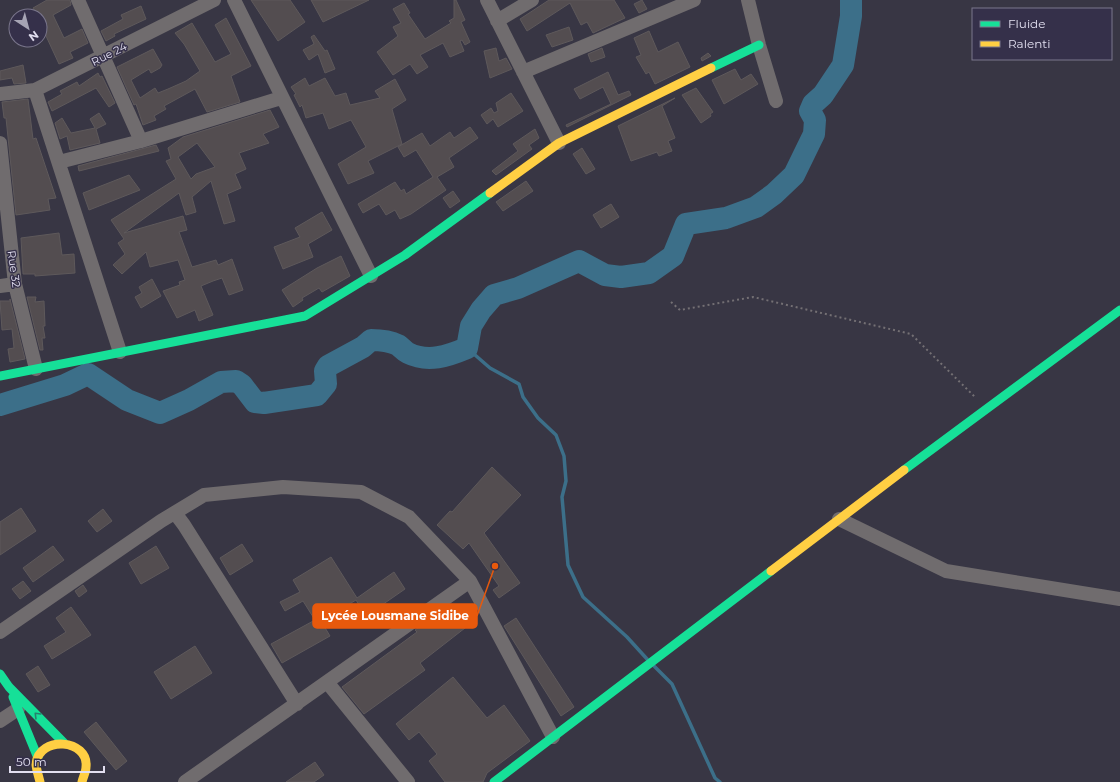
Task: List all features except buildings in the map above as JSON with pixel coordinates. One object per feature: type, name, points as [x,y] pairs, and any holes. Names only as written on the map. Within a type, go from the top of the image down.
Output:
[{"type":"main road","points":[[0,376],[305,316],[405,255],[559,143],[759,45]]},
{"type":"main road","points":[[494,782],[986,408],[1120,310]]},
{"type":"main road","points":[[0,674],[9,687],[64,743]]},
{"type":"main road","points":[[9,687],[36,762],[36,774],[40,782]]},
{"type":"main road","points":[[29,782],[36,762],[47,747],[55,743],[64,743],[76,747],[82,754],[86,768],[93,778]]},
{"type":"main road","points":[[82,782],[86,768]]},
{"type":"street","points":[[78,0],[141,141]]},
{"type":"street","name":"Rue 24","points":[[0,94],[35,90],[214,0]]},
{"type":"street","points":[[234,0],[281,98],[371,276]]},
{"type":"street","points":[[487,0],[559,143]]},
{"type":"street","points":[[497,21],[532,0]]},
{"type":"street","points":[[523,72],[694,0]]},
{"type":"street","points":[[748,0],[759,45],[776,101]]},
{"type":"street","points":[[35,90],[120,352]]},
{"type":"street","points":[[59,162],[141,141],[281,98]]},
{"type":"street","name":"Rue 32","points":[[0,143],[15,284],[36,369]]},
{"type":"street","points":[[0,286],[15,284]]},
{"type":"street","points":[[0,632],[175,513],[204,495],[283,487],[361,492],[409,517],[470,581],[553,737]]},
{"type":"street","points":[[175,513],[297,704]]},
{"type":"street","points":[[839,519],[946,571],[1120,599]]},
{"type":"street","points":[[185,782],[470,581]]},
{"type":"street","points":[[327,682],[408,782]]},
{"type":"street","points":[[0,721],[18,709]]},
{"type":"path","points":[[671,302],[680,310],[753,297],[911,334],[986,408]]},
{"type":"waterway","points":[[0,405],[65,385],[88,374],[127,400],[160,413],[189,400],[221,382],[236,381],[242,385],[255,402],[264,403],[317,395],[326,384],[325,371],[328,366],[363,347],[371,340],[398,345],[408,353],[423,358],[445,356],[467,348],[471,326],[481,310],[494,295],[518,288],[579,261],[605,275],[621,277],[649,273],[673,256],[686,224],[726,218],[756,207],[774,194],[794,175],[814,134],[815,120],[810,111],[813,104],[823,95],[843,65],[851,16],[851,0]]},
{"type":"waterway","points":[[467,348],[490,368],[519,384],[523,397],[538,418],[556,435],[564,456],[566,481],[562,497],[568,565],[583,597],[627,637],[647,659]]},
{"type":"waterway","points":[[654,666],[672,684],[715,778],[720,782]]},
{"type":"traffic: fast","points":[[711,68],[759,45]]},
{"type":"traffic: fast","points":[[0,376],[305,316],[405,255],[490,193]]},
{"type":"traffic: fast","points":[[904,470],[1120,310]]},
{"type":"traffic: fast","points":[[494,782],[771,571]]},
{"type":"traffic: fast","points":[[0,674],[9,687],[64,743]]},
{"type":"traffic: fast","points":[[13,697],[38,758]]},
{"type":"traffic: slow","points":[[490,193],[559,143],[711,68]]},
{"type":"traffic: slow","points":[[771,571],[904,470]]},
{"type":"traffic: slow","points":[[40,782],[36,764],[39,755],[46,748],[63,744],[72,746],[80,751],[85,758],[86,769],[82,782]]},
{"type":"place","name":"Lycée Lousmane Sidibe","points":[[495,566]]}]
